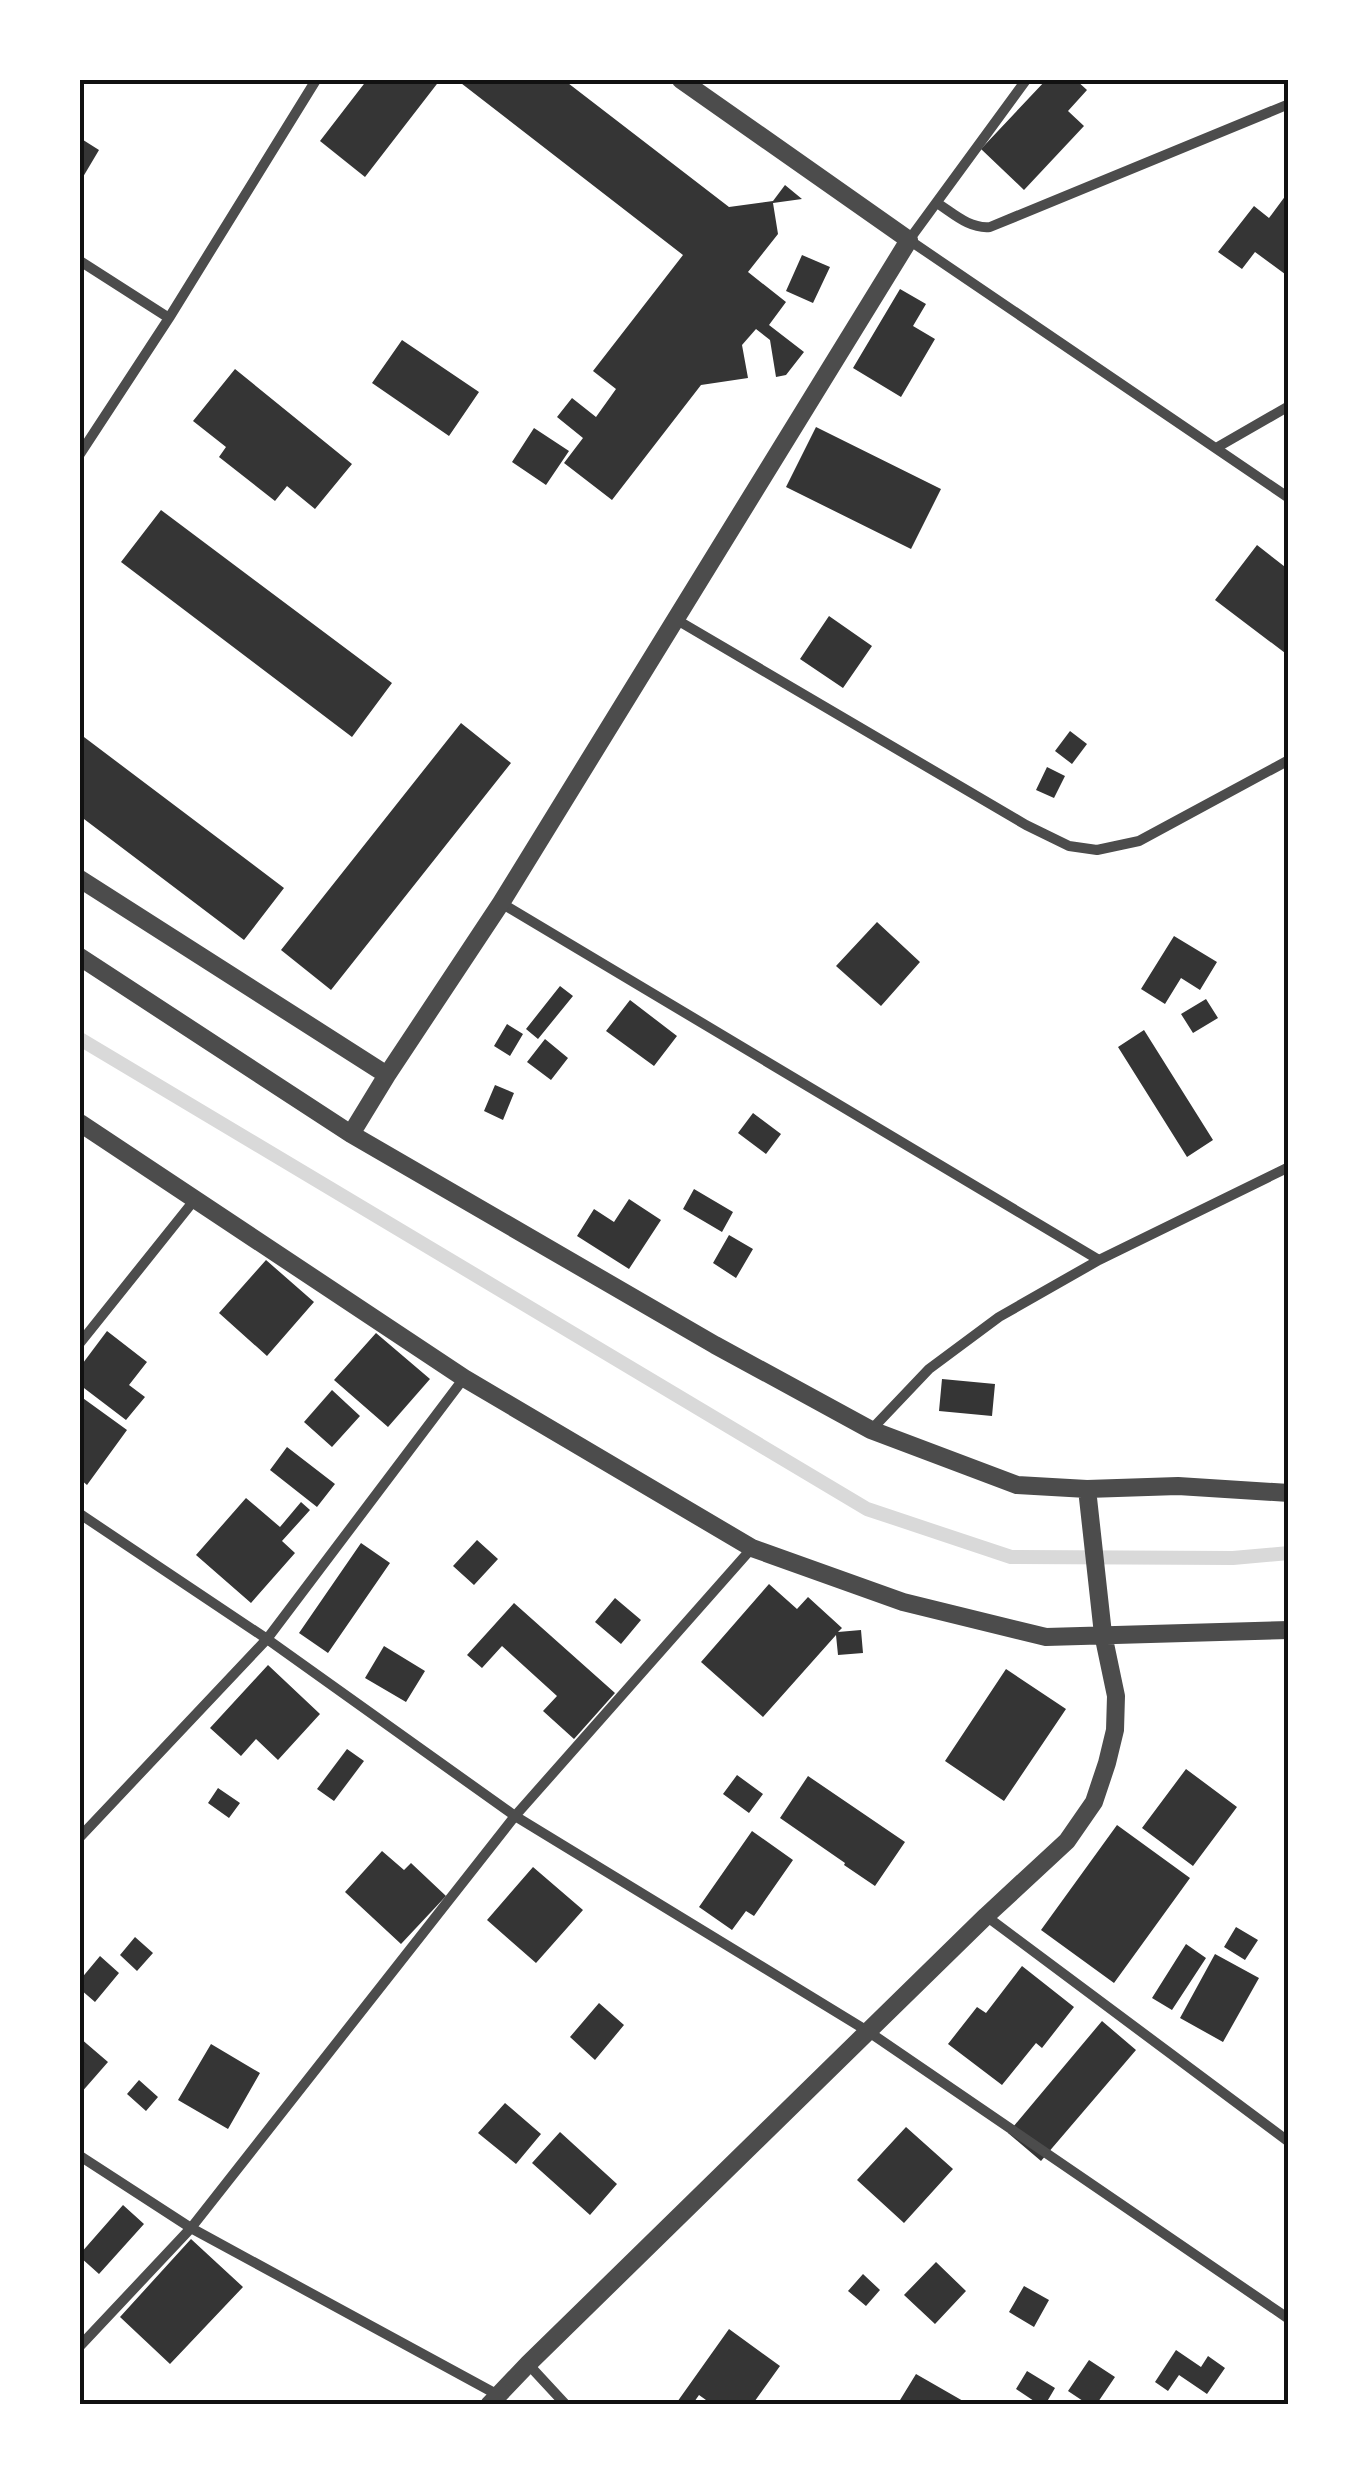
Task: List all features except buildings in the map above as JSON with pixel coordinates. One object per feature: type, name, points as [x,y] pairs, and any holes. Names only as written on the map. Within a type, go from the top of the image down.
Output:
[{"type":"street","points":[[80,454],[316,80]]},
{"type":"street","points":[[681,80],[1289,498]]},
{"type":"street","points":[[352,1134],[502,903],[909,240],[1026,80]]},
{"type":"street","points":[[936,202],[971,225],[990,227],[1289,104]]},
{"type":"street","points":[[80,261],[169,318]]},
{"type":"street","points":[[1216,448],[1289,406]]},
{"type":"street","points":[[677,620],[1026,825],[1069,846],[1098,850],[1139,841],[1289,760]]},
{"type":"street","points":[[80,879],[387,1075]]},
{"type":"street","points":[[502,903],[1099,1260]]},
{"type":"street","points":[[80,957],[352,1134],[715,1345],[871,1430],[1017,1485],[1087,1489],[1178,1486],[1289,1493]]},
{"type":"street","points":[[80,1123],[464,1378],[752,1548],[904,1602],[1046,1636],[1289,1630]]},
{"type":"street","points":[[871,1430],[929,1369],[985,1328],[1099,1260],[1289,1168]]},
{"type":"street","points":[[80,1343],[196,1198]]},
{"type":"street","points":[[80,1837],[266,1639],[464,1378]]},
{"type":"street","points":[[80,2156],[191,2228],[493,2400],[986,1916],[1067,1842],[1094,1802],[1115,1730],[1116,1696],[1103,1634],[1087,1489]]},
{"type":"street","points":[[80,1514],[266,1639],[514,1816],[868,2032],[1289,2318]]},
{"type":"street","points":[[80,2346],[191,2228],[514,1816],[752,1548]]},
{"type":"street","points":[[986,1916],[1289,2142]]},
{"type":"street","points":[[528,2364],[566,2405]]},
{"type":"waterway","points":[[80,1039],[867,1509],[1011,1557],[1233,1558],[1289,1553]]}]
